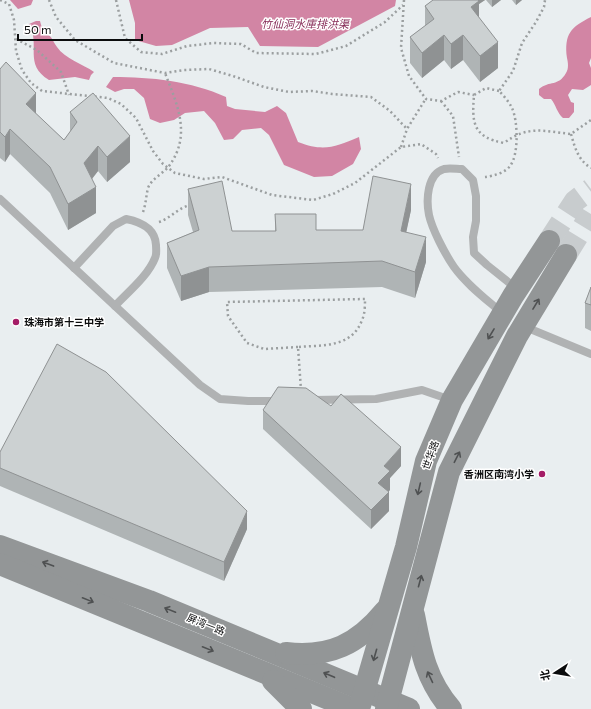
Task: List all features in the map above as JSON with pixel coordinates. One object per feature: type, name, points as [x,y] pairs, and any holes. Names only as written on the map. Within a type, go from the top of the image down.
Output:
[{"type":"main road","name":"世华路","points":[[362,700],[406,547],[426,461],[452,400],[518,289],[549,241]]},
{"type":"main road","points":[[388,704],[449,472],[523,326],[566,255]]},
{"type":"main road","name":"屏湾一路","points":[[0,546],[149,601],[275,652],[362,700],[409,709]]},
{"type":"main road","points":[[0,564],[353,709]]},
{"type":"main road","points":[[275,652],[304,654],[339,649],[358,639],[388,607]]},
{"type":"main road","points":[[413,610],[426,668],[435,688],[451,709]]},
{"type":"main road","points":[[264,672],[301,709]]},
{"type":"lane","points":[[503,314],[478,293],[454,267],[438,238],[429,215],[428,191],[434,176],[444,169],[462,169],[473,180],[476,196],[476,221],[473,237],[474,253],[487,266],[518,289]]},
{"type":"lane","points":[[0,199],[200,386],[220,399],[248,401],[286,400]]},
{"type":"lane","points":[[74,268],[113,226],[126,219],[139,222],[147,227],[156,238],[156,257],[146,271],[115,306]]},
{"type":"lane","points":[[523,326],[591,354]]},
{"type":"lane","points":[[301,400],[376,399],[422,390],[452,400]]},
{"type":"path","points":[[0,0],[9,4]]},
{"type":"path","points":[[8,0],[14,20],[16,51],[22,70],[31,83],[42,91],[108,98],[121,104],[136,118],[153,151],[167,167],[175,173],[204,179],[222,176],[272,195],[313,200],[333,194],[355,183],[401,147],[422,144],[436,154],[444,169]]},
{"type":"path","points":[[49,0],[56,17],[75,40],[95,54],[114,63],[165,73],[184,70],[209,69],[270,88],[289,92],[312,91],[332,94],[371,96],[390,111],[407,129]]},
{"type":"path","points":[[116,0],[125,38],[141,52],[162,54],[187,46],[214,43],[241,44],[256,53],[316,54],[346,46],[385,22],[403,5]]},
{"type":"path","points":[[404,0],[401,48],[408,76],[426,99],[441,101],[458,92],[474,95],[486,88],[499,91],[513,110],[516,150],[510,166],[495,176],[473,180]]},
{"type":"path","points":[[499,91],[513,70],[522,43],[536,22],[544,7],[545,0]]},
{"type":"path","points":[[16,39],[37,50],[61,72],[69,95]]},
{"type":"path","points":[[139,222],[146,205],[148,188],[176,155],[182,122],[165,73]]},
{"type":"path","points":[[474,95],[473,118],[476,129],[492,141],[504,143],[516,134],[532,130],[571,134],[591,120]]},
{"type":"path","points":[[401,147],[407,129],[426,99]]},
{"type":"path","points":[[441,101],[453,116],[462,169]]},
{"type":"path","points":[[571,134],[574,147],[582,162],[591,168]]},
{"type":"path","points":[[219,183],[222,176]]},
{"type":"path","points":[[147,227],[166,220],[186,206],[193,204]]},
{"type":"path","points":[[366,299],[362,320],[354,334],[340,343],[298,347],[264,349],[247,343],[228,316],[227,302],[366,299]]},
{"type":"path","points":[[298,347],[301,400]]},
{"type":"water","points":[[10,0],[33,0],[31,5],[18,9]]},
{"type":"water","name":"竹仙洞水庫排洪渠","points":[[129,0],[396,0],[395,6],[318,47],[260,46],[248,27],[210,28],[172,45],[156,46],[135,40],[135,23]]},
{"type":"water","points":[[591,17],[591,58],[589,63],[591,68],[591,85],[583,90],[572,89],[568,95],[571,102],[574,103],[574,112],[569,118],[563,118],[559,114],[551,99],[544,99],[539,95],[539,89],[543,86],[557,82],[563,77],[568,68],[566,50],[570,32],[578,24]]},
{"type":"water","points":[[40,21],[43,32],[50,36],[60,51],[69,58],[94,72],[89,80],[75,77],[49,80],[41,74],[34,61],[34,39],[29,24]]},
{"type":"water","points":[[113,77],[156,79],[199,87],[226,97],[227,106],[235,109],[265,112],[277,106],[286,113],[298,142],[315,147],[329,147],[336,146],[359,137],[361,149],[353,164],[332,176],[314,177],[284,165],[269,135],[261,128],[242,130],[233,139],[224,140],[215,123],[204,111],[185,113],[174,120],[160,123],[150,119],[144,98],[134,89],[124,89],[115,92],[106,87]]},
{"type":"building","points":[[433,0],[478,0],[479,1],[471,7],[498,42],[480,56],[463,35],[451,44],[444,35],[422,53],[410,37],[434,19],[425,6]]},
{"type":"building","points":[[6,62],[36,93],[26,104],[64,140],[77,122],[70,112],[93,93],[130,136],[107,157],[98,146],[84,163],[96,187],[68,204],[50,167],[10,129],[5,137],[0,132],[0,69]]},
{"type":"building","points":[[373,176],[411,184],[401,231],[426,237],[415,272],[382,261],[209,267],[181,276],[167,243],[199,230],[188,189],[222,181],[232,231],[276,231],[275,214],[316,214],[316,230],[363,230]]},
{"type":"building","points":[[591,287],[591,305],[585,303]]},
{"type":"building","points":[[57,344],[106,372],[247,511],[224,562],[0,468],[0,452]]},
{"type":"building","points":[[278,387],[306,388],[331,406],[341,394],[401,447],[384,466],[390,471],[378,483],[389,492],[371,510],[263,410]]},
{"type":"tunnel","points":[[549,241],[575,201],[591,189]]},
{"type":"tunnel","points":[[566,255],[591,214]]},
{"type":"place","name":"珠海市第十三中学","points":[[16,322]]},
{"type":"place","name":"香洲区南湾小学","points":[[542,474]]}]
